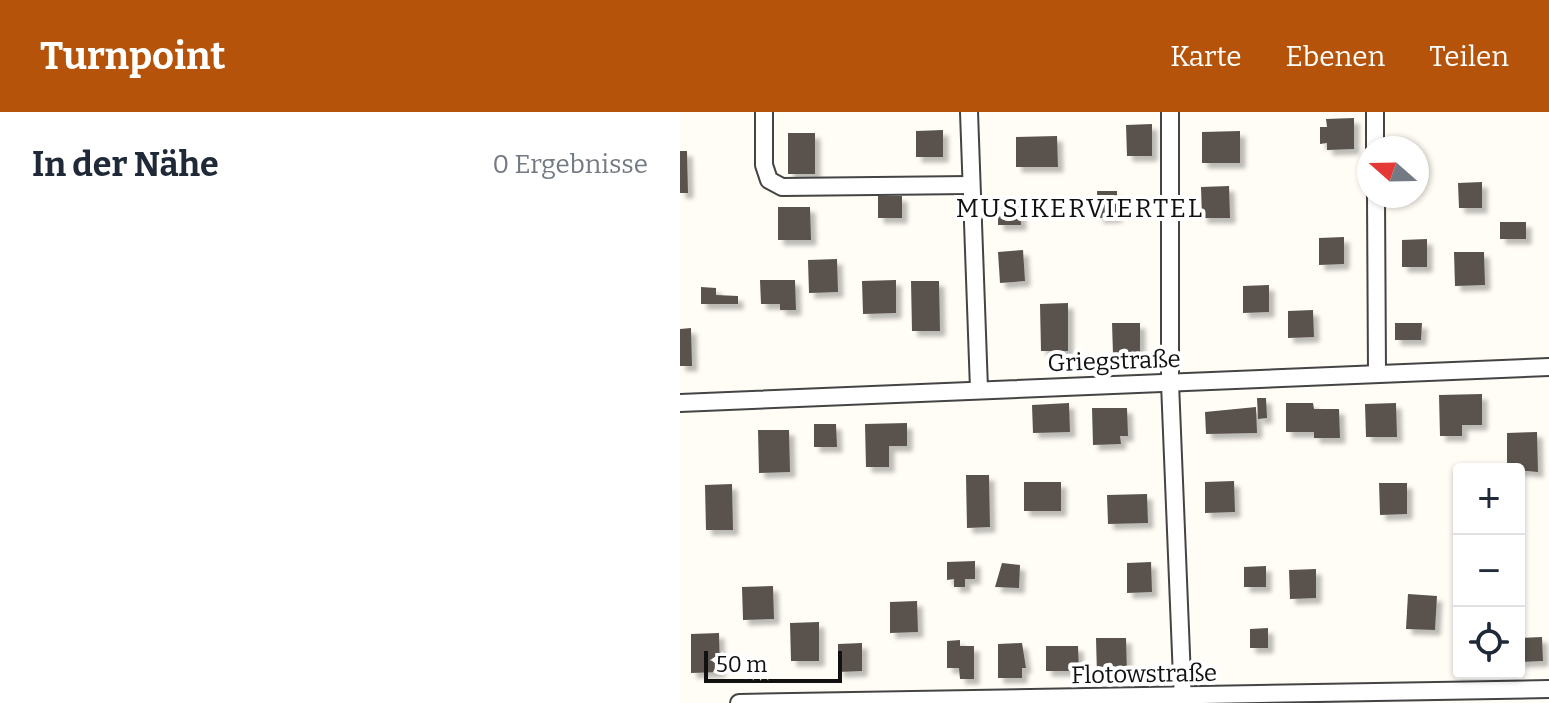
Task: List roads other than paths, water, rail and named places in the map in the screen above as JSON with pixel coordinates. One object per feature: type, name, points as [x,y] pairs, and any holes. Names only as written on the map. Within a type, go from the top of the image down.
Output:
[{"type":"street","points":[[764,112],[764,165],[769,180],[782,187],[970,185]]},
{"type":"street","points":[[969,112],[979,389]]},
{"type":"street","points":[[1170,112],[1170,383],[1182,700]]},
{"type":"street","points":[[1375,112],[1375,136]]},
{"type":"street","points":[[1376,208],[1377,373]]},
{"type":"street","name":"Griegstraße","points":[[680,403],[1549,367]]},
{"type":"street","name":"Flotowstraße","points":[[739,703],[1182,700],[1549,689]]},
{"type":"district","name":"MUSIKERVIERTEL","points":[[1080,208]]}]
